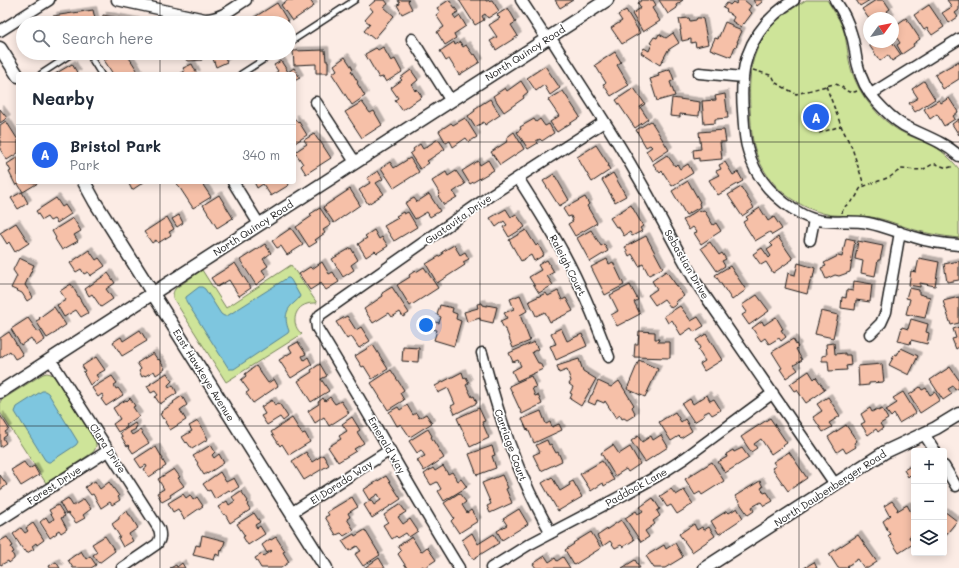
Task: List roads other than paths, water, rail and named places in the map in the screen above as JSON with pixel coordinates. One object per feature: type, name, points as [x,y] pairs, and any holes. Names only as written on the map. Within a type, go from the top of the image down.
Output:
[{"type":"street","points":[[24,16],[49,0]]},
{"type":"street","points":[[117,0],[191,16]]},
{"type":"street","points":[[220,16],[246,0]]},
{"type":"street","name":"Sebastian Drive","points":[[521,0],[542,32],[554,43],[635,172],[697,284],[835,484]]},
{"type":"street","name":"North Quincy Road","points":[[0,392],[607,0]]},
{"type":"street","points":[[794,0],[777,12],[760,30],[748,55],[742,77],[744,132],[747,149],[754,166],[769,190],[793,209],[814,220],[834,223],[866,223],[931,241],[959,245]]},
{"type":"street","points":[[835,0],[842,10],[849,25],[859,72],[864,83],[879,105],[894,119],[905,126],[941,143],[952,150],[956,160]]},
{"type":"street","points":[[166,16],[167,11]]},
{"type":"street","points":[[0,31],[16,21]]},
{"type":"street","points":[[412,39],[451,101]]},
{"type":"street","points":[[871,94],[959,39]]},
{"type":"street","points":[[0,48],[16,73]]},
{"type":"street","points":[[699,73],[742,77]]},
{"type":"street","points":[[316,102],[355,162]]},
{"type":"street","name":"Guatavita Drive","points":[[316,321],[320,315],[467,212],[604,122]]},
{"type":"street","name":"Raleigh Court","points":[[518,178],[564,254],[589,307],[609,357]]},
{"type":"street","name":"East Hawkeye Avenue","points":[[85,184],[291,513],[321,566]]},
{"type":"street","points":[[234,184],[259,224]]},
{"type":"street","points":[[810,240],[814,220]]},
{"type":"street","points":[[870,334],[881,323],[886,312],[900,232]]},
{"type":"street","name":"Emerald Way","points":[[316,321],[317,328],[459,568]]},
{"type":"street","name":"Carriage Court","points":[[482,353],[514,456],[530,495],[551,533]]},
{"type":"street","name":"Clara Drive","points":[[50,359],[158,526],[160,539],[157,544],[122,568]]},
{"type":"street","name":"Paddock Lane","points":[[491,568],[518,551],[659,475],[685,458],[773,393]]},
{"type":"street","name":"North Daubenberger Road","points":[[705,568],[892,448],[924,434],[959,414]]},
{"type":"street","points":[[924,434],[933,448]]},
{"type":"street","name":"Forest Drive","points":[[0,520],[109,450]]},
{"type":"street","name":"El Dorado Way","points":[[291,513],[390,450]]},
{"type":"street","points":[[947,471],[956,486]]},
{"type":"lane","points":[[296,38],[355,0]]},
{"type":"lane","points":[[44,72],[62,60]]},
{"type":"lane","points":[[93,60],[101,72]]},
{"type":"lane","points":[[244,72],[263,60]]},
{"type":"water","points":[[287,278],[291,280],[300,296],[288,309],[286,320],[289,331],[288,333],[234,369],[229,369],[186,301],[186,297],[199,287],[202,287],[205,289],[221,314],[227,316]]},
{"type":"water","points":[[42,391],[48,393],[78,442],[76,445],[50,462],[45,460],[15,412],[17,407]]},
{"type":"place","name":"Bristol Park","points":[[816,117]]}]
